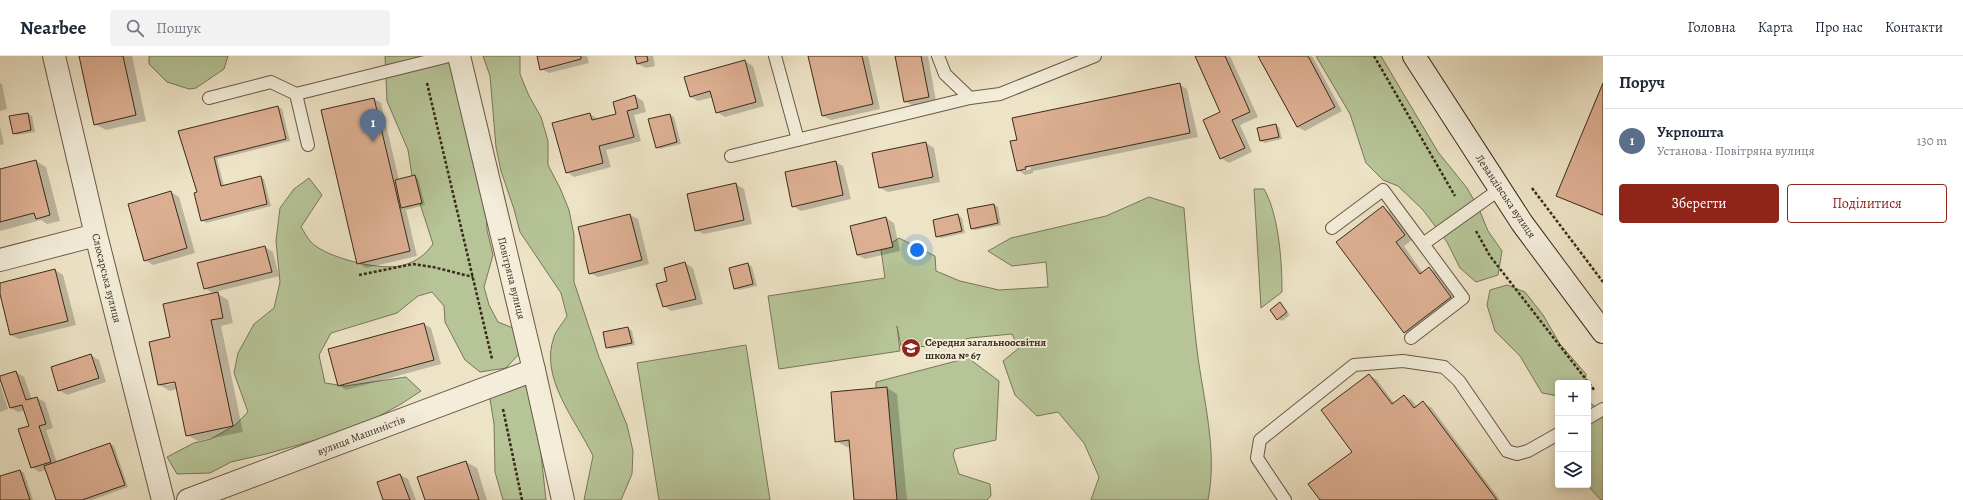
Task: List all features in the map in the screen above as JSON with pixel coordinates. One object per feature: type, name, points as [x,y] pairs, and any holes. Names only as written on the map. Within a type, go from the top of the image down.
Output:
[{"type":"street","name":"Слюсарська вулиця","points":[[54,56],[96,236],[163,500]]},
{"type":"street","name":"Повітряна вулиця","points":[[459,56],[564,500]]},
{"type":"street","name":"Левандівська вулиця","points":[[1414,56],[1522,223],[1603,332]]},
{"type":"street","points":[[0,260],[96,236]]},
{"type":"street","name":"вулиця Машиністів","points":[[188,500],[534,370]]},
{"type":"lane","points":[[209,98],[271,82],[296,94],[450,56]]},
{"type":"lane","points":[[775,56],[798,140]]},
{"type":"lane","points":[[938,56],[945,74],[970,98]]},
{"type":"lane","points":[[731,156],[970,98],[1000,94],[1095,56]]},
{"type":"lane","points":[[296,94],[308,146]]},
{"type":"lane","points":[[1423,244],[1500,189]]},
{"type":"lane","points":[[1332,228],[1382,190],[1463,298],[1411,338]]},
{"type":"lane","points":[[1285,500],[1257,458],[1260,440],[1354,365],[1403,361],[1444,367],[1459,381],[1508,451],[1517,454],[1528,451],[1555,436]]},
{"type":"lane","points":[[1591,416],[1603,409]]},
{"type":"path","points":[[1374,56],[1490,256],[1598,395]]},
{"type":"path","points":[[422,62],[473,277],[522,500]]},
{"type":"path","points":[[359,274],[413,264],[433,267],[473,277]]},
{"type":"green space","points":[[149,56],[228,56],[224,69],[196,88],[189,89],[167,82],[149,64]]},
{"type":"green space","points":[[385,56],[451,56],[486,203],[487,230],[493,255],[484,287],[489,305],[498,322],[518,330],[520,353],[506,368],[480,372],[465,360],[445,322],[444,306],[432,292],[418,296],[397,313],[331,333],[319,355],[325,383],[345,386],[406,377],[421,391],[365,424],[334,435],[231,462],[210,473],[177,474],[167,457],[194,443],[211,439],[235,425],[248,412],[234,373],[238,353],[254,324],[274,308],[280,282],[276,241],[280,208],[294,189],[309,178],[322,195],[301,227],[308,239],[318,248],[341,258],[369,265],[395,267],[413,262],[424,254],[433,244],[413,182],[408,150],[387,101]]},
{"type":"green space","points":[[483,56],[520,56],[520,74],[529,96],[541,117],[548,141],[548,165],[569,210],[574,235],[574,282],[599,357],[627,425],[633,451],[632,474],[621,500],[584,500],[593,456],[569,413],[555,383],[551,368],[551,352],[554,337],[567,316],[561,293],[520,232],[501,171],[496,147],[490,76]]},
{"type":"green space","points":[[1316,56],[1381,56],[1438,152],[1467,188],[1479,209],[1488,231],[1502,251],[1498,275],[1476,282],[1460,268],[1447,242],[1423,210],[1398,186],[1383,180],[1366,163],[1350,114]]},
{"type":"green space","points":[[1254,189],[1264,189],[1269,200],[1279,239],[1281,267],[1282,292],[1261,308]]},
{"type":"green space","points":[[1149,197],[1184,208],[1191,296],[1210,444],[1211,481],[1208,500],[1091,500],[1099,477],[1084,443],[1058,412],[1037,416],[1015,395],[1003,361],[1019,348],[1012,334],[970,338],[939,347],[901,346],[897,326],[900,351],[779,369],[768,296],[885,278],[881,250],[899,238],[935,256],[936,271],[960,281],[999,290],[1048,287],[1046,262],[1012,266],[988,251],[1011,238],[1106,216]]},
{"type":"green space","points":[[1507,285],[1525,292],[1543,315],[1560,344],[1586,374],[1585,380],[1555,380],[1555,395],[1542,393],[1520,356],[1495,331],[1487,305],[1490,290]]},
{"type":"green space","points":[[746,345],[770,500],[659,500],[637,363]]},
{"type":"green space","points":[[968,358],[999,381],[996,440],[955,449],[953,455],[959,474],[990,484],[991,496],[987,500],[895,500],[876,453],[876,382]]},
{"type":"green space","points":[[497,374],[534,390],[546,500],[503,500],[495,472],[494,424],[489,393]]},
{"type":"green space","points":[[1591,403],[1603,413],[1603,500],[1601,500],[1590,488]]},
{"type":"building","points":[[79,56],[123,56],[136,115],[94,125]]},
{"type":"building","points":[[537,56],[581,56],[581,59],[540,70]]},
{"type":"building","points":[[635,56],[647,56],[648,61],[637,64]]},
{"type":"building","points":[[808,56],[862,56],[873,104],[822,116]]},
{"type":"building","points":[[895,56],[921,56],[929,97],[904,102]]},
{"type":"building","points":[[1195,56],[1225,56],[1250,112],[1232,120],[1245,148],[1220,159],[1203,120],[1220,112]]},
{"type":"building","points":[[1258,56],[1308,56],[1335,107],[1297,127]]},
{"type":"building","points":[[745,60],[756,102],[716,113],[710,91],[690,97],[684,77]]},
{"type":"building","points":[[1180,83],[1190,133],[1025,167],[1026,169],[1017,171],[1010,141],[1017,140],[1012,118]]},
{"type":"building","points":[[1603,83],[1603,215],[1556,196]]},
{"type":"building","points":[[635,95],[638,108],[627,111],[634,137],[599,146],[603,163],[566,173],[552,123],[590,113],[592,120],[616,114],[613,102]]},
{"type":"building","points":[[374,98],[410,251],[357,264],[321,110]]},
{"type":"building","points":[[278,106],[286,139],[214,157],[221,186],[261,176],[267,204],[201,221],[194,193],[197,192],[178,131]]},
{"type":"building","points":[[28,113],[31,130],[13,134],[9,116]]},
{"type":"building","points":[[670,114],[677,142],[656,148],[648,119]]},
{"type":"building","points":[[1276,124],[1279,137],[1260,141],[1257,128]]},
{"type":"building","points":[[926,142],[933,177],[879,188],[872,153]]},
{"type":"building","points":[[36,160],[50,215],[36,219],[34,213],[0,222],[0,169]]},
{"type":"building","points":[[836,161],[843,195],[792,207],[785,172]]},
{"type":"building","points":[[415,175],[422,203],[401,208],[395,180]]},
{"type":"building","points":[[736,183],[744,220],[695,231],[687,194]]},
{"type":"building","points":[[171,191],[187,248],[144,261],[128,204]]},
{"type":"building","points":[[994,204],[998,223],[971,229],[967,209]]},
{"type":"building","points":[[1383,206],[1405,235],[1396,242],[1420,274],[1429,267],[1451,297],[1404,333],[1336,242]]},
{"type":"building","points":[[630,214],[642,260],[589,274],[578,227]]},
{"type":"building","points":[[958,214],[962,231],[936,237],[933,220]]},
{"type":"building","points":[[886,217],[893,247],[857,255],[850,226]]},
{"type":"building","points":[[265,246],[272,272],[204,289],[197,263]]},
{"type":"building","points":[[685,262],[696,299],[663,307],[656,284],[667,281],[664,268]]},
{"type":"building","points":[[748,263],[753,284],[734,289],[729,268]]},
{"type":"building","points":[[55,269],[68,321],[10,335],[0,294],[0,283]]},
{"type":"building","points":[[218,292],[223,318],[211,320],[233,426],[186,436],[175,382],[158,385],[149,342],[170,337],[163,304]]},
{"type":"building","points":[[1280,302],[1287,312],[1277,320],[1270,310]]},
{"type":"building","points":[[424,323],[434,360],[338,386],[328,349]]},
{"type":"building","points":[[628,327],[632,343],[606,348],[603,332]]},
{"type":"building","points":[[91,354],[99,378],[58,391],[51,367]]},
{"type":"building","points":[[16,371],[26,400],[37,397],[46,424],[39,426],[51,462],[31,468],[18,429],[29,426],[22,405],[10,408],[0,379],[0,376]]},
{"type":"building","points":[[1369,374],[1392,404],[1404,395],[1414,408],[1423,401],[1497,500],[1320,500],[1308,484],[1352,452],[1321,410]]},
{"type":"building","points":[[887,387],[897,500],[854,500],[849,440],[835,442],[831,392]]},
{"type":"building","points":[[110,443],[125,485],[82,500],[56,500],[44,466]]},
{"type":"building","points":[[466,461],[479,500],[425,500],[417,477]]},
{"type":"building","points":[[20,470],[30,500],[0,500],[0,476]]},
{"type":"building","points":[[400,474],[410,500],[383,500],[377,482]]},
{"type":"place","name":"Укрпошта","points":[[373,142]]},
{"type":"place","name":"Середня загальноосвітня школа № 67","points":[[911,348]]}]
